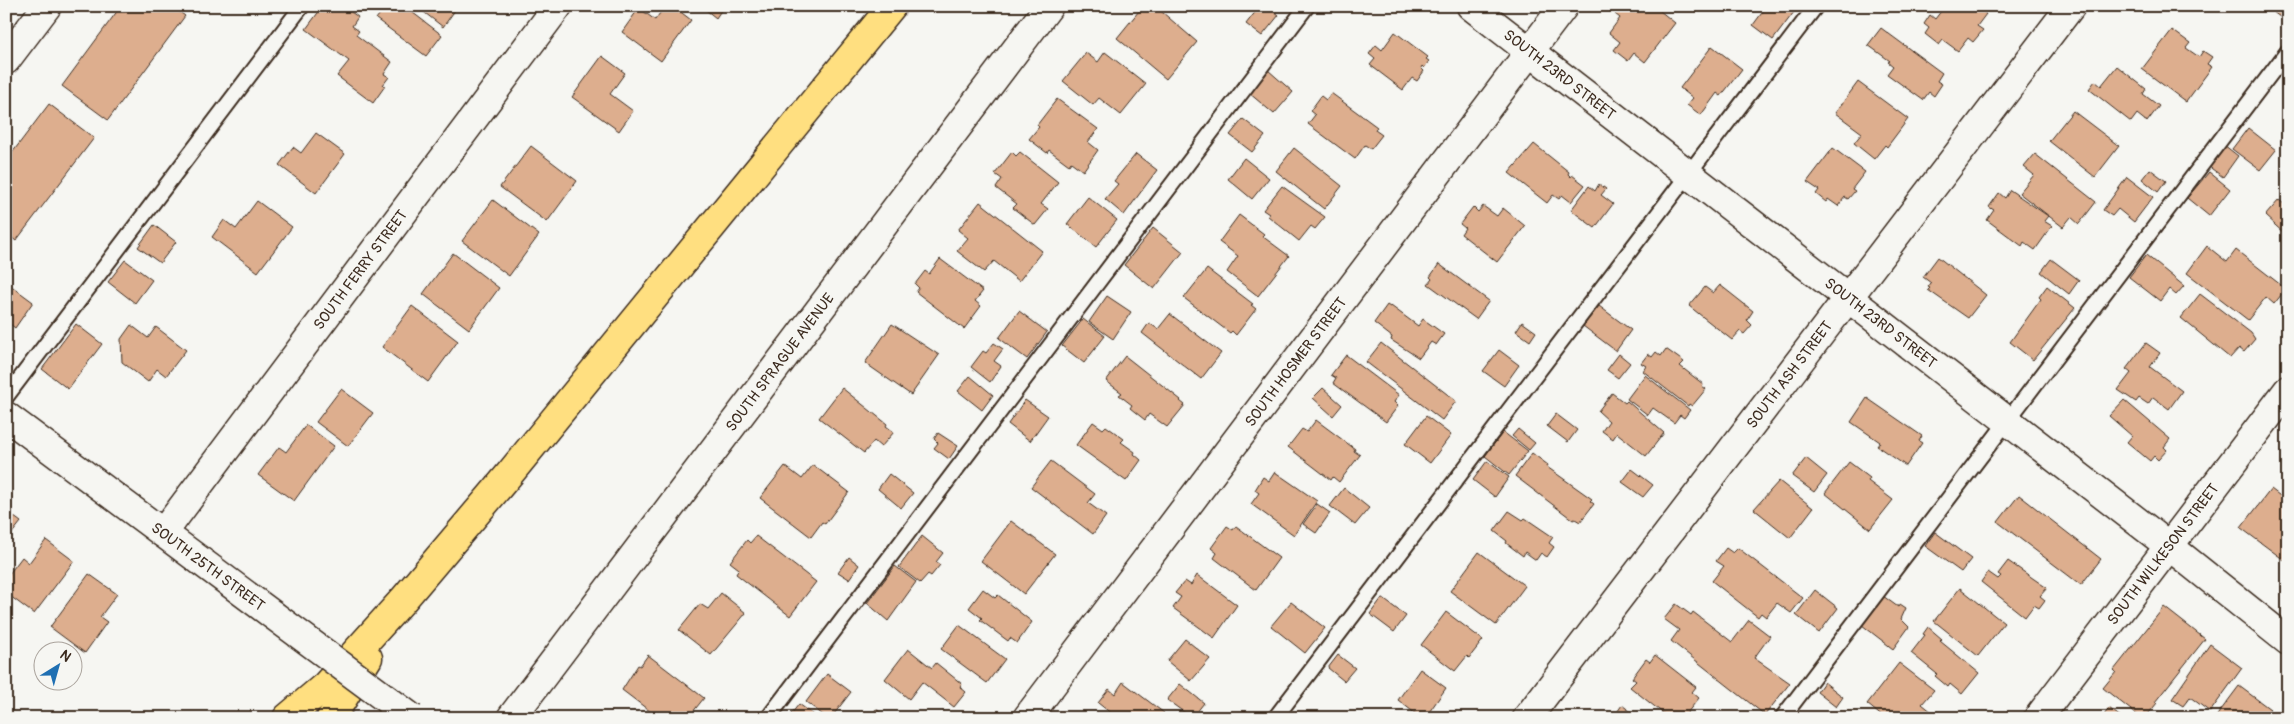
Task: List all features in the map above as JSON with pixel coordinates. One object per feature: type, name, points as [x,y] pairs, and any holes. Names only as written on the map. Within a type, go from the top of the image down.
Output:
[{"type":"highway","points":[[287,718],[326,686],[403,600],[507,477],[892,6]]},
{"type":"highway","points":[[331,718],[403,600]]},
{"type":"street","points":[[6,60],[47,6]]},
{"type":"street","name":"SOUTH FERRY STREET","points":[[164,533],[558,6]]},
{"type":"street","name":"SOUTH SPRAGUE AVENUE","points":[[511,718],[1049,6]]},
{"type":"street","name":"SOUTH 23RD STREET","points":[[1472,6],[2169,546],[2288,641]]},
{"type":"street","name":"SOUTH HOSMER STREET","points":[[1027,718],[1564,6]]},
{"type":"street","name":"SOUTH ASH STREET","points":[[1527,718],[2071,6]]},
{"type":"street","name":"SOUTH WILKESON STREET","points":[[2038,718],[2288,390]]},
{"type":"street","name":"SOUTH 25TH STREET","points":[[6,416],[412,718]]},
{"type":"lane","points":[[6,397],[302,6]]},
{"type":"lane","points":[[768,718],[1307,6]]},
{"type":"lane","points":[[1275,718],[1816,6]]},
{"type":"lane","points":[[1782,718],[2288,52]]},
{"type":"building","points":[[121,6],[172,6],[185,16],[108,120],[62,86]]},
{"type":"building","points":[[323,6],[343,6],[358,17],[352,26],[359,31],[356,35],[392,62],[384,74],[389,77],[383,85],[385,86],[373,103],[337,76],[349,61],[306,29]]},
{"type":"building","points":[[386,6],[404,6],[442,35],[426,56],[376,19]]},
{"type":"building","points":[[416,6],[458,6],[443,27]]},
{"type":"building","points":[[665,6],[673,6],[691,20],[661,61],[622,32],[639,8],[655,20]]},
{"type":"building","points":[[701,6],[724,6],[716,18]]},
{"type":"building","points":[[1143,6],[1155,6],[1197,42],[1166,79],[1117,38]]},
{"type":"building","points":[[1260,6],[1268,6],[1279,15],[1262,36],[1246,24]]},
{"type":"building","points":[[1622,6],[1654,6],[1675,23],[1645,62],[1634,53],[1628,61],[1614,50],[1620,42],[1609,33],[1620,18],[1615,14]]},
{"type":"building","points":[[1767,6],[1787,6],[1794,12],[1773,40],[1753,25]]},
{"type":"building","points":[[1945,6],[1977,6],[1986,14],[1977,26],[1983,30],[1973,42],[1968,38],[1958,51],[1943,40],[1939,45],[1925,34],[1929,28],[1924,24],[1930,15],[1935,19]]},
{"type":"building","points":[[2265,6],[2288,6],[2288,23]]},
{"type":"building","points":[[1881,28],[1942,73],[1937,81],[1942,84],[1934,96],[1929,92],[1923,100],[1887,74],[1893,66],[1888,62],[1890,61],[1868,45]]},
{"type":"building","points":[[2172,30],[2190,43],[2186,48],[2199,57],[2203,51],[2212,57],[2207,64],[2212,67],[2186,102],[2142,69]]},
{"type":"building","points":[[1395,32],[1428,57],[1426,59],[1429,61],[1424,68],[1422,66],[1421,68],[1424,71],[1417,81],[1412,78],[1403,90],[1370,65],[1375,59],[1369,54],[1376,45],[1382,50]]},
{"type":"building","points":[[1712,46],[1742,69],[1721,96],[1717,93],[1701,115],[1687,105],[1693,98],[1680,88]]},
{"type":"building","points":[[1105,52],[1146,84],[1121,115],[1099,98],[1093,105],[1063,81],[1086,53],[1098,62]]},
{"type":"building","points":[[602,56],[625,73],[610,94],[633,111],[619,131],[572,97]]},
{"type":"building","points":[[2117,66],[2146,89],[2143,94],[2159,106],[2147,122],[2137,114],[2131,122],[2089,89],[2095,81],[2101,86]]},
{"type":"building","points":[[1268,70],[1293,92],[1274,114],[1249,93]]},
{"type":"building","points":[[1858,82],[1908,119],[1887,147],[1885,145],[1874,159],[1854,143],[1862,133],[1835,113]]},
{"type":"building","points":[[1331,93],[1377,127],[1375,130],[1382,135],[1371,149],[1365,145],[1355,159],[1308,124],[1315,115],[1310,111],[1321,96],[1326,100]]},
{"type":"building","points":[[1057,99],[1098,129],[1088,142],[1098,150],[1083,171],[1071,162],[1069,165],[1049,150],[1047,153],[1029,139]]},
{"type":"building","points":[[49,104],[94,138],[16,241],[6,233],[6,161]]},
{"type":"building","points":[[2073,111],[2119,146],[2095,177],[2049,141]]},
{"type":"building","points":[[1243,119],[1265,136],[1252,152],[1230,135]]},
{"type":"building","points":[[2248,128],[2276,150],[2260,170],[2232,149]]},
{"type":"building","points":[[316,133],[345,154],[316,193],[279,165],[293,147],[301,153]]},
{"type":"building","points":[[1534,144],[1569,172],[1568,174],[1571,177],[1572,175],[1585,185],[1571,202],[1562,195],[1559,199],[1553,195],[1547,203],[1509,173]]},
{"type":"building","points":[[2224,145],[2238,156],[2223,177],[2208,166]]},
{"type":"building","points":[[531,146],[577,181],[547,222],[500,187]]},
{"type":"building","points":[[1294,148],[1342,186],[1324,209],[1276,171]]},
{"type":"building","points":[[1833,148],[1865,172],[1852,189],[1855,191],[1848,199],[1845,197],[1838,206],[1828,199],[1826,202],[1816,194],[1819,190],[1807,182]]},
{"type":"building","points":[[1012,152],[1016,156],[1020,152],[1058,182],[1041,204],[1048,209],[1035,225],[1013,208],[1017,204],[996,188],[1002,179],[995,174]]},
{"type":"building","points":[[1136,154],[1157,170],[1124,215],[1105,199],[1118,184],[1114,181]]},
{"type":"building","points":[[2035,154],[2096,202],[2079,224],[2071,217],[2063,227],[2019,193],[2034,175],[2024,167]]},
{"type":"building","points":[[1244,158],[1269,178],[1252,199],[1228,179]]},
{"type":"building","points":[[2150,169],[2166,181],[2158,192],[2142,179]]},
{"type":"building","points":[[2209,172],[2230,189],[2209,216],[2187,198]]},
{"type":"building","points":[[2127,177],[2153,197],[2134,222],[2118,209],[2112,216],[2103,210]]},
{"type":"building","points":[[1599,184],[1606,189],[1601,195],[1613,204],[1595,228],[1571,210],[1589,186],[1595,191]]},
{"type":"building","points":[[1282,186],[1325,217],[1315,229],[1311,226],[1299,241],[1263,210]]},
{"type":"building","points":[[2010,190],[2048,216],[2044,221],[2052,226],[2035,250],[2024,242],[2022,246],[1987,220],[1994,210],[1989,207],[1999,193],[2005,198]]},
{"type":"building","points":[[1088,197],[1117,220],[1096,247],[1067,224]]},
{"type":"building","points":[[493,200],[539,235],[509,276],[462,241]]},
{"type":"building","points":[[2279,200],[2284,204],[2288,200],[2288,242],[2285,240],[2286,235],[2265,216]]},
{"type":"building","points":[[257,201],[292,227],[258,272],[212,237],[224,220],[236,229]]},
{"type":"building","points":[[980,202],[1042,251],[1019,281],[994,261],[984,272],[957,251],[968,238],[958,230]]},
{"type":"building","points":[[1483,206],[1497,216],[1503,208],[1525,226],[1497,262],[1461,234],[1465,228],[1460,224],[1473,207],[1478,212]]},
{"type":"building","points":[[1239,215],[1264,234],[1262,236],[1289,256],[1258,296],[1227,272],[1238,256],[1219,242]]},
{"type":"building","points":[[154,225],[176,242],[160,263],[138,247]]},
{"type":"building","points":[[1153,228],[1183,252],[1154,289],[1124,265]]},
{"type":"building","points":[[2207,246],[2227,262],[2236,250],[2286,289],[2274,304],[2266,297],[2248,320],[2187,273]]},
{"type":"building","points":[[453,253],[499,288],[469,329],[423,294]]},
{"type":"building","points":[[2146,255],[2184,286],[2176,295],[2169,289],[2160,301],[2129,277]]},
{"type":"building","points":[[1938,257],[1986,295],[1968,318],[1928,290],[1931,283],[1923,277]]},
{"type":"building","points":[[940,259],[983,291],[975,301],[981,306],[964,329],[916,292],[919,288],[915,284],[925,271],[929,274]]},
{"type":"building","points":[[2051,259],[2079,280],[2069,294],[2041,272]]},
{"type":"building","points":[[125,260],[152,280],[135,303],[108,282]]},
{"type":"building","points":[[1439,264],[1489,301],[1476,319],[1428,284],[1432,279],[1430,277]]},
{"type":"building","points":[[1207,269],[1253,304],[1251,305],[1256,309],[1236,335],[1232,331],[1230,333],[1184,298]]},
{"type":"building","points":[[6,282],[33,302],[15,328],[6,321]]},
{"type":"building","points":[[1720,285],[1753,311],[1747,320],[1752,325],[1744,334],[1740,331],[1732,340],[1689,306],[1705,287],[1713,293]]},
{"type":"building","points":[[2047,286],[2075,308],[2033,360],[2010,342],[2041,299],[2039,297]]},
{"type":"building","points":[[2200,294],[2251,333],[2255,339],[2244,352],[2239,348],[2230,358],[2181,318]]},
{"type":"building","points":[[1107,296],[1131,312],[1113,339],[1089,322]]},
{"type":"building","points":[[1387,305],[1418,326],[1423,319],[1444,334],[1436,345],[1431,342],[1419,358],[1391,340],[1392,337],[1374,323]]},
{"type":"building","points":[[412,306],[458,341],[428,382],[382,347]]},
{"type":"building","points":[[1599,306],[1631,330],[1616,351],[1583,326]]},
{"type":"building","points":[[1019,311],[1047,332],[1027,359],[999,338]]},
{"type":"building","points":[[1170,314],[1221,353],[1201,379],[1142,333],[1149,323],[1158,329]]},
{"type":"building","points":[[1083,319],[1105,336],[1084,363],[1062,346]]},
{"type":"building","points":[[1522,322],[1536,332],[1530,341],[1516,331]]},
{"type":"building","points":[[76,324],[102,344],[68,389],[42,369]]},
{"type":"building","points":[[892,324],[939,355],[911,395],[865,363]]},
{"type":"building","points":[[131,325],[148,338],[156,327],[186,350],[166,376],[157,369],[148,382],[122,362],[121,339]]},
{"type":"building","points":[[994,343],[1003,349],[994,361],[1001,366],[990,382],[971,367],[983,351],[986,353]]},
{"type":"building","points":[[1381,343],[1456,401],[1442,420],[1366,362]]},
{"type":"building","points":[[2146,343],[2160,353],[2150,367],[2182,391],[2169,409],[2153,397],[2148,404],[2139,398],[2136,402],[2118,390],[2131,373],[2126,369]]},
{"type":"building","points":[[1666,349],[1684,362],[1680,366],[1703,384],[1702,386],[1706,389],[1692,406],[1689,404],[1688,406],[1643,371],[1646,366],[1641,363],[1648,354],[1652,357],[1656,352],[1661,356]]},
{"type":"building","points":[[1499,350],[1519,365],[1504,386],[1483,371]]},
{"type":"building","points":[[1619,354],[1630,363],[1618,378],[1607,370]]},
{"type":"building","points":[[1346,355],[1399,395],[1394,402],[1398,406],[1386,422],[1333,383],[1336,378],[1331,375]]},
{"type":"building","points":[[1125,356],[1185,405],[1167,427],[1149,414],[1145,420],[1130,408],[1132,405],[1119,395],[1122,393],[1106,381]]},
{"type":"building","points":[[1645,375],[1690,410],[1684,418],[1680,415],[1674,423],[1653,408],[1648,415],[1627,399]]},
{"type":"building","points":[[970,376],[993,395],[982,410],[958,391]]},
{"type":"building","points":[[842,388],[887,424],[886,426],[894,432],[881,447],[874,441],[864,453],[819,418]]},
{"type":"building","points":[[1323,388],[1342,405],[1333,416],[1313,398]]},
{"type":"building","points":[[341,389],[373,413],[348,446],[316,422]]},
{"type":"building","points":[[1612,393],[1625,403],[1627,401],[1664,433],[1646,456],[1617,433],[1613,439],[1602,431],[1609,421],[1598,411]]},
{"type":"building","points":[[1867,398],[1922,436],[1919,441],[1922,443],[1906,466],[1877,446],[1880,442],[1851,422]]},
{"type":"building","points":[[1025,400],[1048,416],[1030,441],[1008,424]]},
{"type":"building","points":[[2124,400],[2170,439],[2164,447],[2167,450],[2158,460],[2154,456],[2150,461],[2127,442],[2132,436],[2109,416]]},
{"type":"building","points":[[1556,414],[1577,430],[1568,442],[1547,426]]},
{"type":"building","points":[[1426,416],[1451,435],[1430,463],[1405,444]]},
{"type":"building","points":[[1316,420],[1355,449],[1354,451],[1360,455],[1339,482],[1333,477],[1331,480],[1288,447],[1302,429],[1307,432]]},
{"type":"building","points":[[1093,422],[1103,429],[1106,426],[1124,439],[1121,442],[1135,452],[1134,454],[1141,460],[1126,481],[1076,445]]},
{"type":"building","points":[[306,425],[334,446],[294,501],[258,475],[279,447],[286,452]]},
{"type":"building","points":[[1518,429],[1535,443],[1529,450],[1512,436]]},
{"type":"building","points":[[1503,432],[1528,451],[1509,475],[1485,456]]},
{"type":"building","points":[[938,433],[958,446],[949,459],[934,448],[938,443],[934,439]]},
{"type":"building","points":[[1532,453],[1548,465],[1547,467],[1592,499],[1590,501],[1594,504],[1580,522],[1575,519],[1573,520],[1515,476]]},
{"type":"building","points":[[1806,458],[1827,475],[1814,492],[1792,476]]},
{"type":"building","points":[[1051,461],[1095,494],[1088,503],[1106,516],[1093,534],[1031,487]]},
{"type":"building","points":[[1487,461],[1509,477],[1495,497],[1473,480]]},
{"type":"building","points":[[1849,462],[1870,478],[1868,481],[1893,500],[1870,529],[1825,493]]},
{"type":"building","points":[[813,465],[849,492],[825,524],[822,522],[811,537],[760,498],[785,466],[802,479]]},
{"type":"building","points":[[1632,469],[1653,485],[1643,497],[1622,482]]},
{"type":"building","points":[[1275,472],[1317,501],[1294,535],[1251,504],[1259,493],[1255,490],[1263,477],[1269,481]]},
{"type":"building","points":[[889,474],[913,493],[901,508],[878,489]]},
{"type":"building","points":[[1779,481],[1813,508],[1790,538],[1754,509]]},
{"type":"building","points":[[1344,488],[1369,508],[1355,525],[1330,506]]},
{"type":"building","points":[[2271,489],[2288,502],[2288,563],[2241,528]]},
{"type":"building","points":[[2019,495],[2101,559],[2081,585],[1998,522]]},
{"type":"building","points":[[1317,504],[1330,513],[1316,533],[1303,524]]},
{"type":"building","points":[[6,511],[21,522],[6,541]]},
{"type":"building","points":[[1509,511],[1523,520],[1525,518],[1553,537],[1549,543],[1554,547],[1547,557],[1541,553],[1536,560],[1525,552],[1523,556],[1494,531]]},
{"type":"building","points":[[1011,521],[1055,554],[1024,594],[981,561]]},
{"type":"building","points":[[1227,526],[1233,530],[1236,526],[1279,558],[1256,590],[1214,558],[1217,553],[1211,548]]},
{"type":"building","points":[[1935,532],[1971,559],[1961,572],[1925,546]]},
{"type":"building","points":[[756,536],[816,582],[790,616],[736,574],[739,569],[730,562],[747,540],[750,543]]},
{"type":"building","points":[[922,536],[943,553],[936,562],[940,565],[931,576],[928,574],[920,583],[899,567]]},
{"type":"building","points":[[46,540],[74,561],[34,614],[6,593],[6,578],[22,557],[29,563]]},
{"type":"building","points":[[1726,548],[1733,553],[1738,548],[1803,598],[1791,613],[1777,603],[1766,617],[1761,613],[1758,617],[1712,581],[1724,566],[1716,561]]},
{"type":"building","points":[[1479,552],[1525,586],[1496,625],[1450,591]]},
{"type":"building","points":[[849,557],[859,565],[849,579],[838,572]]},
{"type":"building","points":[[2008,561],[2047,588],[2040,596],[2045,600],[2039,608],[2034,605],[2025,617],[1981,582],[1988,572],[1998,579],[2001,576],[1998,574]]},
{"type":"building","points":[[895,566],[916,582],[888,621],[867,603]]},
{"type":"building","points":[[89,574],[117,594],[100,617],[107,622],[85,653],[82,651],[82,642],[70,642],[50,627]]},
{"type":"building","points":[[1197,575],[1237,605],[1214,638],[1173,608],[1181,597],[1175,593],[1185,581],[1191,585]]},
{"type":"building","points":[[1960,588],[2004,623],[1978,656],[1934,621]]},
{"type":"building","points":[[983,589],[995,598],[998,595],[1032,622],[1017,643],[1010,638],[1008,641],[980,620],[982,618],[969,608]]},
{"type":"building","points":[[1815,590],[1838,608],[1819,633],[1796,615]]},
{"type":"building","points":[[721,593],[746,613],[711,655],[679,630],[700,604],[708,609]]},
{"type":"building","points":[[1883,596],[1898,607],[1900,604],[1906,608],[1901,619],[1909,627],[1893,649],[1862,625]]},
{"type":"building","points":[[1382,598],[1406,616],[1394,632],[1370,614]]},
{"type":"building","points":[[1291,602],[1325,628],[1305,653],[1271,626]]},
{"type":"building","points":[[1676,604],[1691,615],[1693,612],[1732,642],[1749,620],[1770,636],[1754,658],[1790,683],[1765,715],[1671,641],[1679,630],[1664,619]]},
{"type":"building","points":[[2164,607],[2205,639],[2155,702],[2157,703],[2145,718],[2141,718],[2103,688],[2116,672],[2114,670]]},
{"type":"building","points":[[1446,612],[1483,640],[1469,658],[1467,656],[1455,671],[1421,645]]},
{"type":"building","points":[[959,625],[1005,659],[987,683],[941,649]]},
{"type":"building","points":[[1928,627],[1942,639],[1940,641],[1979,673],[1962,694],[1950,684],[1948,687],[1935,676],[1937,674],[1911,653],[1925,635],[1923,634]]},
{"type":"building","points":[[1185,639],[1210,659],[1191,681],[1167,661]]},
{"type":"building","points":[[2210,644],[2242,668],[2210,712],[2190,697],[2183,706],[2172,699]]},
{"type":"building","points":[[908,649],[932,668],[936,663],[962,684],[960,687],[966,692],[954,707],[922,682],[909,699],[885,679]]},
{"type":"building","points":[[648,655],[704,698],[688,718],[654,718],[649,714],[651,712],[622,690],[638,665],[640,666]]},
{"type":"building","points":[[1338,655],[1355,668],[1344,681],[1328,668]]},
{"type":"building","points":[[1655,655],[1696,687],[1692,692],[1699,698],[1683,718],[1669,718],[1630,687],[1636,681],[1632,678],[1646,659],[1650,662]]},
{"type":"building","points":[[1899,663],[1934,690],[1922,704],[1937,716],[1936,718],[1884,718],[1867,704]]},
{"type":"building","points":[[1420,669],[1446,688],[1425,718],[1421,718],[1398,700]]},
{"type":"building","points":[[827,674],[851,692],[831,718],[827,718],[806,702]]},
{"type":"building","points":[[1123,682],[1164,713],[1160,718],[1117,718],[1098,703],[1109,689],[1115,694]]},
{"type":"building","points":[[1824,682],[1843,697],[1836,707],[1817,692]]},
{"type":"building","points":[[1180,684],[1204,703],[1192,718],[1167,700]]},
{"type":"building","points":[[2239,686],[2270,709],[2263,718],[2215,718]]},
{"type":"building","points":[[799,704],[818,718],[788,718]]},
{"type":"building","points":[[1622,705],[1639,718],[1613,718]]},
{"type":"building","points":[[2109,708],[2122,718],[2102,718]]},
{"type":"building","points":[[876,709],[888,718],[869,718]]}]
